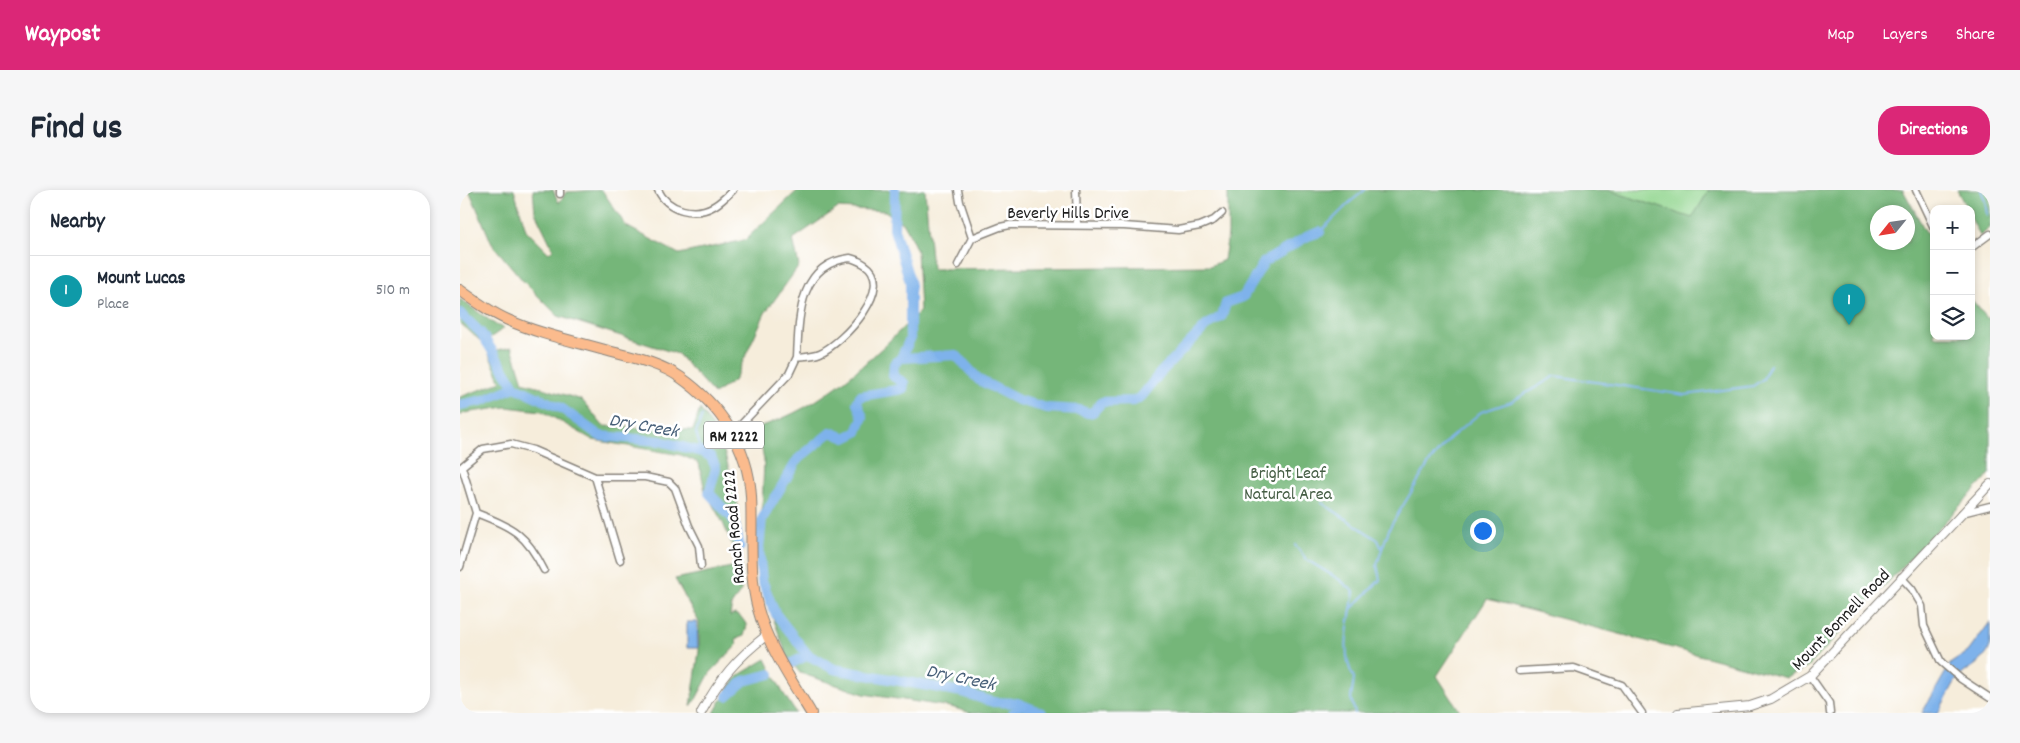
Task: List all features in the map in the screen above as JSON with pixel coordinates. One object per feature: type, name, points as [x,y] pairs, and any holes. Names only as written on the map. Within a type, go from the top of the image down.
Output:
[{"type":"main road","name":"Ranch Road 2222","points":[[460,290],[487,309],[528,328],[653,363],[678,375],[698,390],[717,410],[733,433],[745,464],[749,487],[754,582],[758,608],[767,635],[811,713]]},
{"type":"street","points":[[658,190],[665,200],[673,206],[692,211],[704,210],[714,206],[733,190]]},
{"type":"street","points":[[958,190],[972,238],[958,265]]},
{"type":"street","points":[[1076,190],[1077,225]]},
{"type":"street","points":[[1916,190],[1930,220]]},
{"type":"street","name":"Beverly Hills Drive","points":[[972,238],[1010,225],[1077,225],[1187,229],[1214,220],[1222,213]]},
{"type":"street","points":[[1975,245],[1990,234]]},
{"type":"street","points":[[733,433],[788,374],[797,357],[802,300],[818,274],[827,265],[838,260],[855,259],[869,267],[873,275],[872,294],[866,309],[858,321],[830,347],[812,355],[797,357]]},
{"type":"street","points":[[460,567],[476,514],[461,468],[483,449],[511,444],[533,450],[595,477],[644,478],[669,482],[675,488],[689,526],[699,546],[701,566]]},
{"type":"street","points":[[595,477],[620,560]]},
{"type":"street","name":"Mount Bonnell Road","points":[[1678,713],[1750,706],[1771,699],[1810,676],[1990,484]]},
{"type":"street","points":[[1962,513],[1990,506]]},
{"type":"street","points":[[476,514],[506,524],[516,532],[534,550],[544,570]]},
{"type":"street","points":[[1901,577],[1922,606],[1924,626],[1934,648],[1946,667],[1990,698]]},
{"type":"street","points":[[701,713],[724,674],[745,652],[767,635]]},
{"type":"street","points":[[1518,671],[1574,668],[1622,685],[1642,713]]},
{"type":"street","points":[[1810,676],[1829,704],[1830,713]]},
{"type":"green space","name":"Bright Leaf Natural Area","points":[[469,190],[514,190],[526,230],[549,253],[553,249],[535,212],[533,190],[553,190],[559,203],[566,192],[602,190],[626,226],[679,254],[745,240],[798,190],[925,190],[932,269],[1210,266],[1224,260],[1228,234],[1228,190],[1608,190],[1692,218],[1709,190],[1903,190],[1911,205],[1870,205],[1870,250],[1915,250],[1915,212],[1930,240],[1930,340],[1975,340],[1975,304],[1988,319],[1990,317],[1990,474],[1808,667],[1786,678],[1487,599],[1437,676],[1461,713],[971,713],[951,707],[864,694],[800,673],[787,656],[766,599],[760,561],[764,461],[758,427],[804,407],[846,380],[920,311],[917,251],[905,225],[885,211],[838,208],[793,239],[799,266],[765,313],[734,381],[714,394],[678,354],[558,316],[524,282],[492,244]]},
{"type":"green space","points":[[1608,190],[1709,190],[1692,219]]},
{"type":"green space","points":[[1957,190],[1988,190],[1990,193],[1990,228],[1980,236],[1975,226],[1975,205],[1965,205]]},
{"type":"green space","points":[[460,299],[496,325],[504,328],[483,343],[460,323]]},
{"type":"green space","points":[[512,347],[523,382],[582,400],[603,426],[693,430],[700,409],[713,427],[723,448],[737,497],[741,565],[723,523],[705,491],[699,463],[681,455],[593,440],[542,411],[506,407],[464,413],[460,416],[460,397],[501,382],[488,352]]},
{"type":"green space","points":[[741,565],[741,591],[732,604],[730,616],[735,614],[741,617],[747,625],[744,636],[736,639],[737,645],[710,673],[691,706],[699,651],[699,622],[675,579]]},
{"type":"green space","points":[[766,659],[782,691],[796,713],[714,713],[729,687],[739,675]]},
{"type":"water","points":[[687,622],[697,622],[698,648],[687,648]]},
{"type":"water","points":[[1990,622],[1990,646],[1988,652],[1980,662],[1959,677],[1938,713],[1922,713],[1951,663],[1968,652]]},
{"type":"waterway","points":[[895,190],[894,229],[910,282],[910,339],[901,358],[894,364],[893,376],[904,383],[903,389],[860,396],[857,403],[863,417],[857,432],[845,438],[831,432],[798,459],[762,519],[759,549],[762,580],[775,613],[808,655],[834,669],[962,692],[993,702],[1017,703],[1042,713]]},
{"type":"waterway","points":[[1320,232],[1365,190]]},
{"type":"waterway","points":[[1981,190],[1987,215]]},
{"type":"waterway","points":[[901,358],[956,355],[979,380],[1018,400],[1047,408],[1079,410],[1088,413],[1093,412],[1102,402],[1134,401],[1142,396],[1160,373],[1206,326],[1222,316],[1226,303],[1243,297],[1264,262],[1308,236],[1320,232]]},
{"type":"waterway","name":"Dry Creek","points":[[460,313],[481,333],[515,387],[561,408],[600,436],[660,441],[702,452],[711,457],[716,468],[709,493],[734,520],[740,547]]},
{"type":"waterway","points":[[1382,549],[1390,527],[1429,463],[1449,439],[1481,412],[1511,402],[1555,376],[1685,395],[1753,386],[1763,379],[1770,365]]},
{"type":"waterway","points":[[460,405],[484,400],[515,387]]},
{"type":"waterway","points":[[702,416],[696,433],[702,452]]},
{"type":"waterway","points":[[1322,503],[1378,540],[1382,549],[1377,565],[1380,580],[1352,608]]},
{"type":"waterway","points":[[1295,545],[1307,560],[1340,580],[1354,592],[1346,647],[1347,658],[1354,678],[1351,698],[1355,713]]},
{"type":"waterway","points":[[790,664],[808,655]]},
{"type":"waterway","points":[[727,696],[744,681],[770,674]]},
{"type":"place","name":"Mount Lucas","points":[[1849,325]]}]
